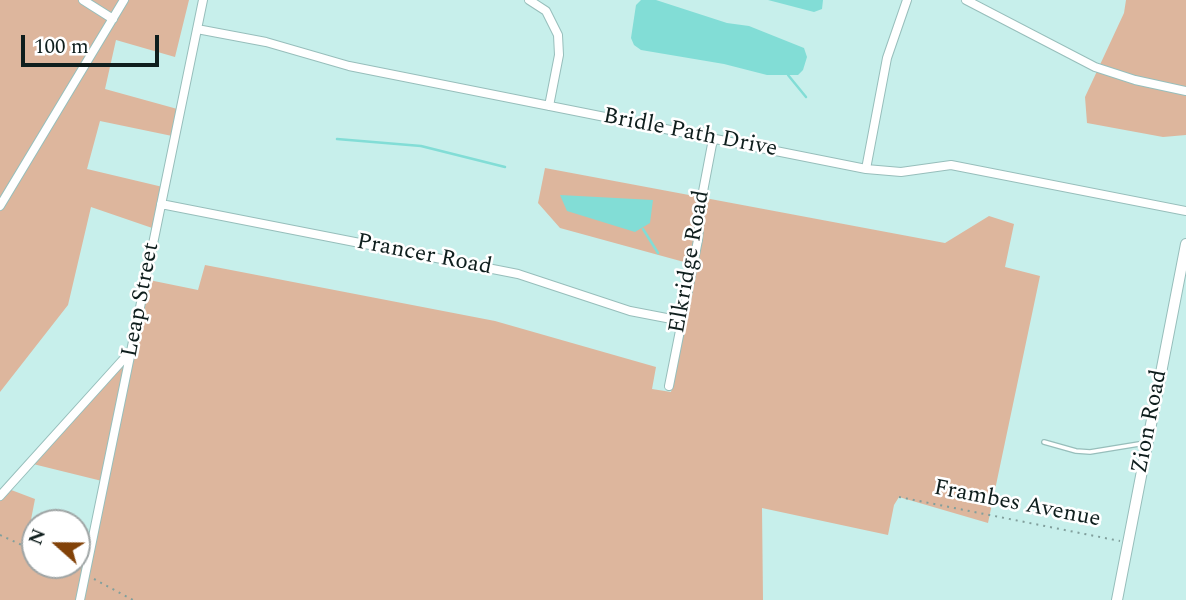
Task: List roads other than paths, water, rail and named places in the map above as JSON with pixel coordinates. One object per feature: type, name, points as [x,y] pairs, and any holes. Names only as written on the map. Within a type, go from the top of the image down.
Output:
[{"type":"street","points":[[83,0],[113,19]]},
{"type":"street","points":[[0,206],[124,0]]},
{"type":"street","name":"Leap Street","points":[[80,600],[203,0]]},
{"type":"street","points":[[529,0],[546,11],[558,35],[559,55],[549,106]]},
{"type":"street","points":[[866,169],[887,58],[907,0]]},
{"type":"street","points":[[966,0],[1095,66],[1135,80],[1186,91]]},
{"type":"street","name":"Bridle Path Drive","points":[[197,29],[266,42],[349,66],[866,169],[901,172],[951,165],[1186,211]]},
{"type":"street","name":"Elkridge Road","points":[[669,386],[713,139]]},
{"type":"street","name":"Prancer Road","points":[[162,204],[518,274],[630,311],[682,321]]},
{"type":"street","name":"Zion Road","points":[[1117,600],[1183,275],[1186,244]]},
{"type":"street","points":[[0,496],[132,350]]},
{"type":"lane","points":[[1044,442],[1090,452],[1147,443]]},
{"type":"water","points":[[641,0],[656,0],[727,23],[749,26],[804,48],[807,57],[803,70],[798,75],[767,75],[724,64],[641,50],[634,45],[631,38],[636,5]]},
{"type":"water","points":[[768,0],[823,0],[822,9],[814,12]]},
{"type":"water","points":[[560,195],[653,200],[650,223],[635,232],[567,211]]},
{"type":"waterway","points":[[788,75],[806,97]]},
{"type":"waterway","points":[[337,139],[421,146],[505,167]]},
{"type":"waterway","points":[[643,229],[658,253]]}]
